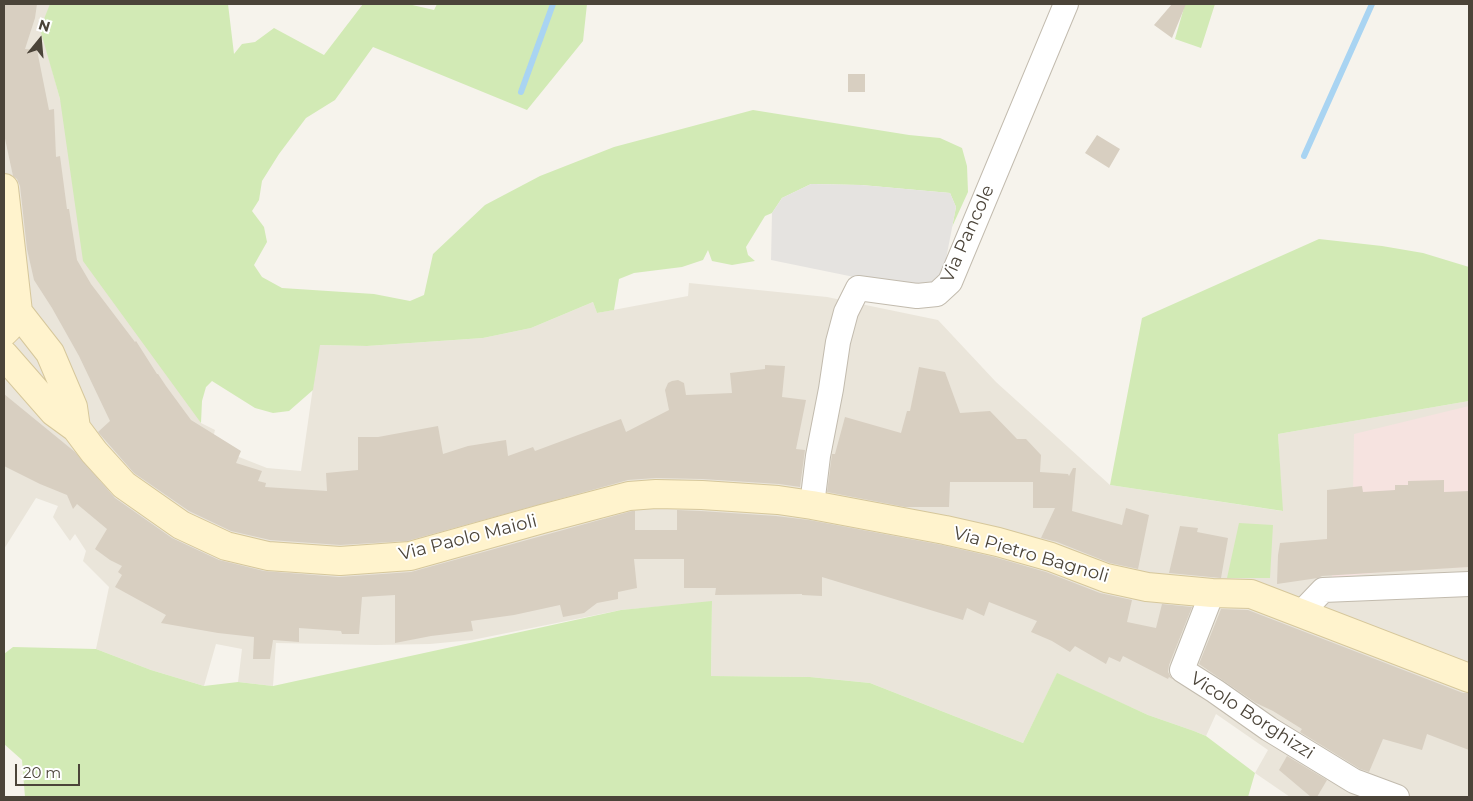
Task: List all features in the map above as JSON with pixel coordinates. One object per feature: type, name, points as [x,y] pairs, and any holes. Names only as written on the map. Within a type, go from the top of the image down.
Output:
[{"type":"street","name":"Via Pancole","points":[[812,505],[818,456],[838,342],[846,312],[858,288],[918,296],[937,294],[950,282],[1066,4]]},
{"type":"street","points":[[4,188],[11,322],[50,353],[73,407],[76,428]]},
{"type":"street","points":[[4,355],[54,412],[76,428]]},
{"type":"street","name":"Via Paolo Maioli","points":[[76,428],[94,452],[124,485],[181,525],[226,546],[268,556],[340,561],[410,556],[629,496],[656,494],[702,495],[778,500],[812,505]]},
{"type":"street","name":"Via Pietro Bagnoli","points":[[812,505],[998,542],[1051,557],[1106,578],[1147,587],[1212,593],[1251,594],[1469,678]]},
{"type":"street","points":[[1301,613],[1323,590],[1469,584]]},
{"type":"street","name":"Vicolo Borghizzi","points":[[1212,593],[1182,670],[1269,728],[1354,781],[1397,797]]},
{"type":"shaded area","points":[[4,4],[51,4],[41,29],[60,99],[201,423],[215,430],[211,446],[267,468],[301,471],[319,345],[367,346],[483,338],[531,328],[593,302],[597,313],[688,296],[689,283],[827,297],[938,320],[996,382],[1110,485],[1282,511],[1278,434],[1469,401],[1469,797],[1290,797],[1255,773],[1268,750],[1216,714],[1206,736],[1148,715],[1057,674],[1023,743],[870,683],[810,677],[711,676],[712,602],[621,610],[472,640],[430,644],[276,643],[273,686],[238,682],[242,649],[216,644],[204,686],[151,670],[96,649],[109,587],[83,561],[86,551],[75,534],[70,541],[53,517],[58,506],[36,498],[4,549]]},
{"type":"shaded area","points":[[811,184],[861,185],[950,193],[956,207],[942,280],[922,286],[859,278],[771,260],[772,213],[782,198]]},
{"type":"shaded area","points":[[1469,406],[1469,567],[1391,571],[1332,578],[1332,560],[1353,495],[1354,434]]},
{"type":"green space","points":[[50,4],[228,4],[234,54],[242,44],[255,42],[274,28],[324,55],[363,4],[408,4],[434,10],[437,4],[587,4],[583,41],[527,110],[373,47],[335,100],[306,118],[279,154],[262,181],[259,200],[252,211],[264,227],[267,242],[254,265],[262,277],[282,288],[374,294],[410,301],[424,295],[433,254],[485,205],[540,176],[614,147],[753,110],[909,135],[940,138],[962,148],[967,166],[968,192],[952,227],[956,207],[950,193],[861,185],[811,184],[782,198],[772,213],[765,216],[746,247],[748,255],[755,261],[732,265],[712,261],[708,250],[703,260],[682,267],[634,273],[619,279],[614,310],[597,313],[593,302],[531,328],[483,338],[367,346],[320,345],[313,390],[289,411],[273,413],[255,408],[212,381],[206,387],[202,401],[201,423],[83,261],[60,99],[40,29]]},
{"type":"green space","points":[[1185,4],[1215,4],[1201,48],[1175,39]]},
{"type":"green space","points":[[1319,239],[1423,253],[1469,267],[1469,401],[1278,434],[1283,511],[1110,485],[1142,318]]},
{"type":"green space","points":[[1239,523],[1273,525],[1270,578],[1227,578]]},
{"type":"green space","points":[[712,601],[711,676],[810,677],[870,683],[1023,743],[1057,673],[1148,715],[1206,736],[1255,773],[1248,797],[25,797],[22,760],[4,744],[4,654],[13,647],[96,649],[151,670],[204,686],[238,682],[273,686],[621,610]]},
{"type":"building","points":[[4,4],[37,4],[35,18],[25,49],[37,50],[49,110],[54,109],[56,157],[60,156],[67,209],[69,209],[77,260],[91,284],[136,341],[157,374],[191,420],[241,451],[236,463],[262,471],[258,481],[266,483],[265,487],[327,491],[326,473],[358,470],[358,437],[378,437],[438,426],[443,454],[468,446],[506,440],[508,456],[533,447],[535,451],[621,419],[626,432],[669,410],[665,390],[668,383],[672,381],[678,380],[684,383],[686,395],[732,393],[730,373],[765,369],[765,365],[785,366],[782,397],[806,400],[796,449],[805,450],[800,487],[702,479],[656,478],[628,480],[407,541],[340,545],[270,540],[231,531],[189,511],[134,473],[98,432],[110,421],[79,356],[34,280],[27,249],[20,186],[17,179],[13,176],[4,134]]},
{"type":"building","points":[[1172,4],[1186,4],[1172,38],[1154,25]]},
{"type":"building","points":[[848,74],[865,74],[865,92],[848,92]]},
{"type":"building","points":[[1097,135],[1120,149],[1109,168],[1085,153]]},
{"type":"building","points":[[919,367],[945,372],[960,413],[990,411],[1017,439],[1026,439],[1041,455],[1040,472],[1068,474],[1069,476],[1073,468],[1076,468],[1072,511],[1122,525],[1126,508],[1149,515],[1138,569],[1110,563],[1057,542],[1041,538],[1055,508],[1033,508],[1033,482],[950,482],[949,507],[905,507],[827,492],[832,454],[835,454],[845,417],[901,433],[907,411],[910,411]]},
{"type":"building","points":[[4,394],[75,452],[115,498],[172,538],[219,560],[264,571],[339,577],[411,572],[632,511],[635,511],[635,530],[677,530],[677,510],[809,520],[942,545],[994,557],[1046,572],[1100,593],[1132,600],[1127,622],[1156,628],[1162,604],[1192,607],[1169,665],[1168,672],[1172,679],[1169,677],[1168,679],[1123,656],[1120,662],[1109,657],[1106,664],[1075,646],[1070,652],[1052,641],[1031,632],[1037,621],[989,602],[984,616],[967,608],[963,620],[822,577],[822,596],[802,594],[715,595],[716,588],[684,588],[684,559],[634,559],[637,588],[618,592],[618,599],[597,603],[584,613],[563,617],[560,605],[514,615],[471,621],[473,631],[395,643],[395,595],[362,597],[359,634],[342,634],[341,631],[299,628],[299,642],[273,640],[270,659],[253,659],[254,637],[161,623],[166,615],[115,587],[122,575],[118,572],[122,566],[95,549],[107,529],[77,504],[73,509],[67,495],[4,466]]},
{"type":"building","points":[[1444,480],[1444,492],[1469,491],[1469,567],[1322,576],[1277,584],[1280,543],[1327,539],[1327,490],[1362,486],[1363,492],[1395,490],[1395,485],[1408,485],[1408,481]]},
{"type":"building","points":[[1180,526],[1198,528],[1197,532],[1228,538],[1221,578],[1169,573]]},
{"type":"building","points":[[1221,609],[1248,610],[1463,693],[1469,693],[1469,750],[1427,734],[1422,750],[1383,739],[1369,772],[1360,769],[1300,732],[1302,729],[1256,703],[1199,664]]},
{"type":"building","points":[[1287,756],[1327,780],[1317,797],[1311,797],[1279,770]]},
{"type":"waterway","points":[[521,92],[553,4]]},
{"type":"waterway","points":[[1304,156],[1372,4]]}]
